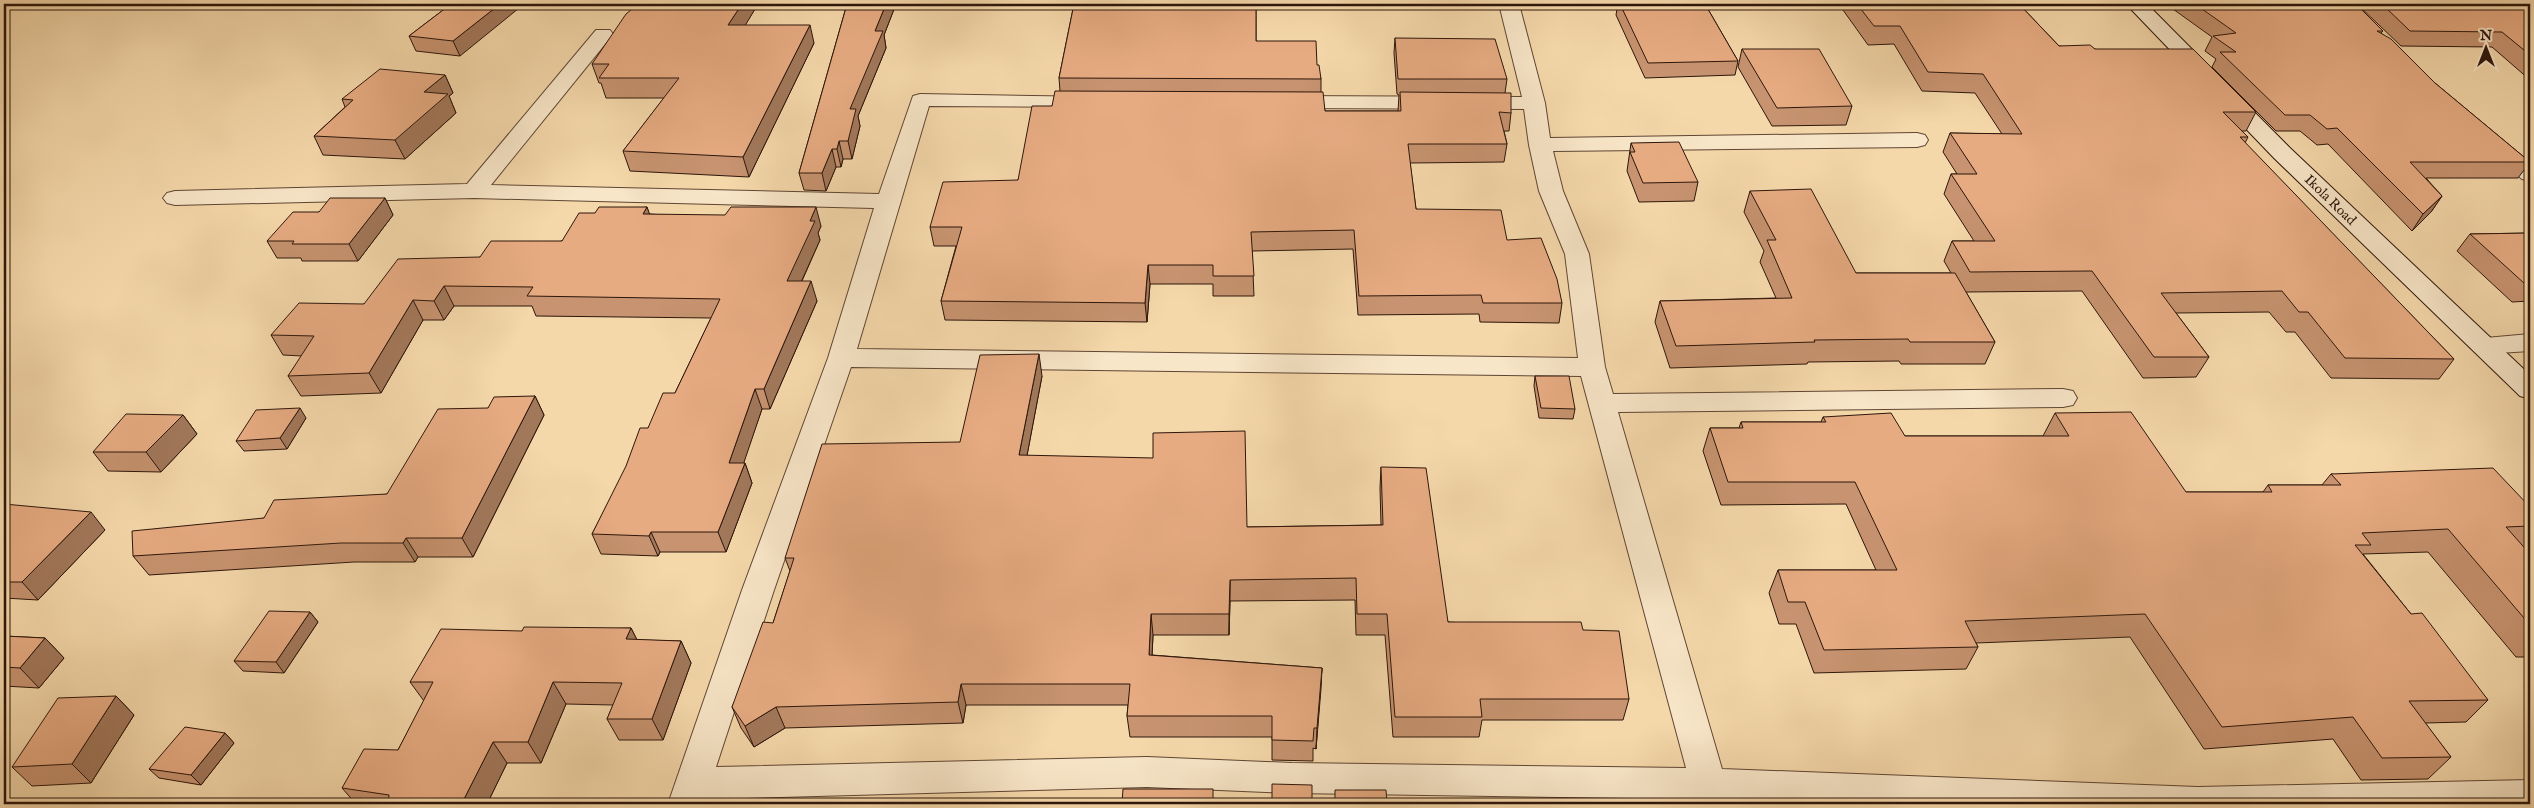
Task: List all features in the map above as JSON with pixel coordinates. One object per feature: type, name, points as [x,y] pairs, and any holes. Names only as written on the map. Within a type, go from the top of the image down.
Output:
[{"type":"street","points":[[1509,4],[1534,103],[1540,145],[1551,191],[1576,254],[1592,367],[1712,794]]},
{"type":"street","name":"Ikola Road","points":[[2136,4],[2282,153],[2530,390]]},
{"type":"street","points":[[474,191],[603,34]]},
{"type":"street","points":[[1108,101],[920,100],[841,358],[758,590],[690,794],[759,783],[1147,772],[1712,794],[2198,803],[2530,796]]},
{"type":"street","points":[[1267,102],[1534,103]]},
{"type":"street","points":[[2478,132],[2530,174]]},
{"type":"street","points":[[1540,145],[1917,140]]},
{"type":"street","points":[[175,198],[474,191],[888,201]]},
{"type":"street","points":[[2483,345],[2530,342]]},
{"type":"street","points":[[841,358],[1592,367]]},
{"type":"street","points":[[1602,403],[2063,398]]},
{"type":"building","points":[[451,4],[500,4],[453,41],[409,36]]},
{"type":"building","points":[[641,4],[742,4],[728,25],[810,25],[743,157],[623,151],[679,78],[599,78],[609,64],[592,64],[626,14],[632,9],[638,9]]},
{"type":"building","points":[[847,4],[886,4],[875,31],[883,31],[850,109],[856,109],[848,141],[839,141],[837,149],[832,149],[822,173],[799,173]]},
{"type":"building","points":[[1074,4],[1256,4],[1256,41],[1316,41],[1317,65],[1319,65],[1321,79],[1059,78]]},
{"type":"building","points":[[1620,4],[1705,4],[1738,61],[1648,63]]},
{"type":"building","points":[[1857,4],[2019,4],[2059,46],[2090,45],[2095,49],[2193,49],[2256,112],[2223,112],[2248,137],[2240,137],[2454,359],[2345,358],[2308,312],[2299,312],[2282,291],[2161,293],[2209,357],[2154,357],[2092,271],[1970,272],[1952,241],[1995,241],[1951,174],[1977,174],[1950,133],[2022,134],[1983,74],[1928,72],[1900,26],[1874,26]]},
{"type":"building","points":[[2195,4],[2356,4],[2383,31],[2377,31],[2391,39],[2435,83],[2530,162],[2410,162],[2442,196],[2423,214],[2337,128],[2327,129],[2310,115],[2285,115],[2220,52],[2236,52],[2213,36],[2236,33]]},
{"type":"building","points":[[2382,4],[2530,4],[2530,55],[2502,32],[2410,31]]},
{"type":"building","points":[[1395,38],[1495,39],[1507,79],[1398,79]]},
{"type":"building","points":[[1742,49],[1819,49],[1852,106],[1777,108]]},
{"type":"building","points":[[380,69],[445,75],[424,92],[448,94],[395,140],[314,136],[353,100],[342,99]]},
{"type":"building","points":[[1055,91],[1323,92],[1325,111],[1401,111],[1400,92],[1511,93],[1511,113],[1499,112],[1507,144],[1408,144],[1416,209],[1501,210],[1507,240],[1541,238],[1557,279],[1562,303],[1483,303],[1481,295],[1359,296],[1354,230],[1251,232],[1254,276],[1213,276],[1213,265],[1148,265],[1145,303],[941,301],[962,227],[930,227],[943,182],[1018,180],[1032,106],[1052,106]]},
{"type":"building","points":[[1679,142],[1698,182],[1643,183],[1630,152],[1635,152],[1631,143]]},
{"type":"building","points":[[1811,189],[1856,273],[1955,273],[1995,342],[1910,342],[1908,339],[1814,340],[1815,342],[1676,346],[1660,301],[1792,298],[1767,240],[1776,240],[1750,191]]},
{"type":"building","points":[[330,198],[385,198],[349,244],[292,244],[294,241],[267,241],[293,212],[319,212]]},
{"type":"building","points":[[599,207],[647,207],[643,214],[725,215],[731,207],[816,207],[810,221],[815,221],[787,281],[811,281],[764,389],[755,389],[729,463],[745,463],[718,532],[651,532],[649,536],[592,534],[626,466],[640,428],[648,428],[663,393],[675,393],[720,299],[527,296],[533,287],[444,286],[434,301],[413,300],[369,373],[288,376],[314,336],[271,335],[299,303],[364,304],[398,259],[480,257],[491,241],[562,241],[579,213],[595,213]]},
{"type":"building","points":[[2530,233],[2530,284],[2525,284],[2470,234]]},
{"type":"building","points":[[1039,354],[1019,455],[1153,458],[1153,433],[1245,431],[1247,527],[1383,525],[1381,467],[1426,468],[1448,622],[1581,622],[1583,630],[1619,631],[1629,699],[1480,699],[1482,717],[1395,717],[1387,614],[1357,614],[1356,578],[1230,580],[1229,614],[1151,614],[1149,655],[1322,668],[1317,728],[1314,728],[1313,741],[1272,740],[1272,716],[1127,716],[1130,684],[961,684],[958,702],[776,707],[745,726],[732,707],[763,622],[773,623],[794,558],[785,558],[822,444],[960,442],[980,355]]},
{"type":"building","points":[[1535,376],[1569,376],[1575,409],[1541,408]]},
{"type":"building","points":[[535,396],[462,538],[406,538],[403,543],[341,543],[133,556],[132,531],[264,518],[274,500],[387,494],[438,409],[488,408],[494,397]]},
{"type":"building","points":[[300,408],[280,438],[236,441],[256,410]]},
{"type":"building","points":[[2131,412],[2186,492],[2272,492],[2268,485],[2341,485],[2331,474],[2493,468],[2530,507],[2530,526],[2506,527],[2530,554],[2530,625],[2448,529],[2362,533],[2371,545],[2355,545],[2411,614],[2422,613],[2488,700],[2409,701],[2451,757],[2382,758],[2353,717],[2222,727],[2145,614],[1965,621],[1978,647],[1824,650],[1805,602],[1788,602],[1778,570],[1897,570],[1855,482],[1728,482],[1710,428],[1743,428],[1741,422],[1826,422],[1823,417],[1891,413],[1905,436],[2069,436],[2055,413]]},
{"type":"building","points":[[126,414],[183,415],[146,452],[93,452]]},
{"type":"building","points":[[4,504],[91,512],[22,582],[4,582]]},
{"type":"building","points":[[269,611],[310,612],[276,662],[234,661]]},
{"type":"building","points":[[524,627],[631,628],[626,639],[681,641],[652,719],[607,719],[622,683],[553,682],[528,742],[493,742],[462,803],[388,804],[389,795],[342,788],[364,749],[398,750],[433,682],[410,682],[441,629],[522,631]]},
{"type":"building","points":[[4,636],[45,638],[20,668],[4,667]]},
{"type":"building","points":[[116,696],[72,764],[12,767],[58,698]]},
{"type":"building","points":[[185,727],[225,733],[191,775],[149,769]]},
{"type":"building","points":[[1272,784],[1312,785],[1312,804],[1272,804]]},
{"type":"building","points":[[1123,789],[1213,789],[1213,804],[1122,804]]},
{"type":"building","points":[[1335,790],[1386,790],[1387,804],[1335,804]]}]
